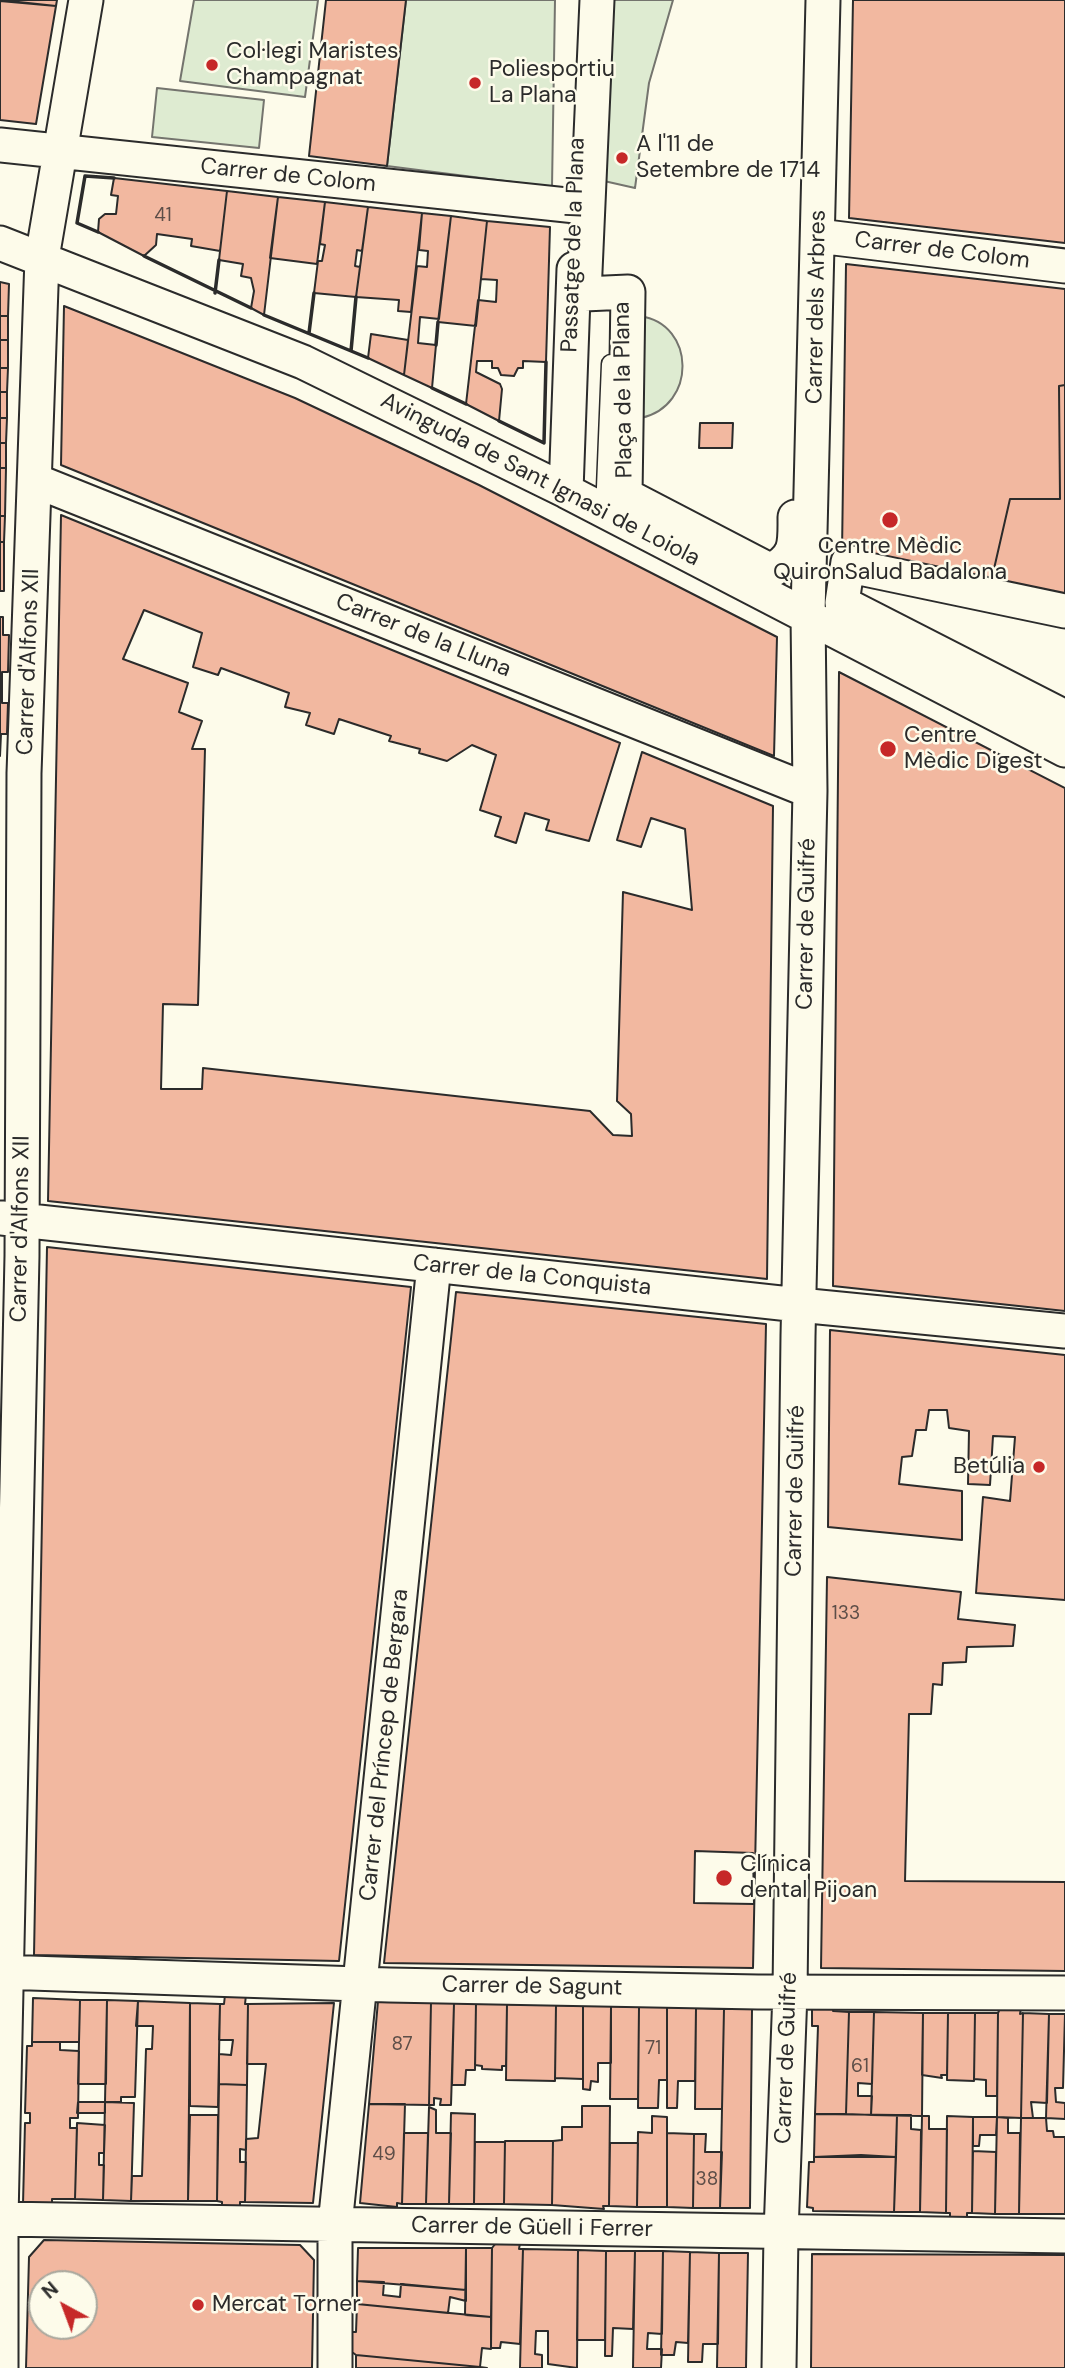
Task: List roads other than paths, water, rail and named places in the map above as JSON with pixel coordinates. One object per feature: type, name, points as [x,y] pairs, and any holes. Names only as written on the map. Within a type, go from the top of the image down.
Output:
[{"type":"street","name":"Carrer d'Alfons XII","points":[[1,2368],[12,773],[36,481],[42,258],[86,0]]},
{"type":"street","name":"Passatge de la Plana","points":[[566,491],[576,206],[579,0]]},
{"type":"street","name":"Plaça de la Plana","points":[[597,0],[584,294],[628,292],[625,495],[771,571],[786,562],[795,541],[804,0]]},
{"type":"street","name":"Carrer dels Arbres","points":[[808,614],[823,0]]},
{"type":"street","name":"Carrer de Colom","points":[[0,145],[576,206]]},
{"type":"street","name":"Carrer de Colom","points":[[818,236],[1065,266]]},
{"type":"street","name":"Avinguda de Sant Ignasi de Loiola","points":[[0,243],[303,362],[808,614],[1065,750]]},
{"type":"street","name":"Carrer de la Lluna","points":[[36,481],[810,791]]},
{"type":"street","points":[[1065,611],[855,567],[848,562],[842,603],[1065,717]]},
{"type":"street","name":"Carrer de Guifré","points":[[779,2368],[790,1992],[799,1305],[810,791],[808,614]]},
{"type":"street","name":"Carrer de la Conquista","points":[[11,1219],[799,1305],[1065,1331]]},
{"type":"street","name":"Carrer del Príncep de Bergara","points":[[335,2368],[335,2225],[434,1265]]},
{"type":"street","name":"Carrer de Sagunt","points":[[3,1972],[360,1984],[790,1992],[1065,1993]]},
{"type":"street","name":"Carrer de Güell i Ferrer","points":[[0,2219],[781,2233],[1065,2235]]},
{"type":"lane","points":[[605,512],[614,294]]},
{"type":"place","name":"Col·legi Maristes Champagnat","points":[[212,65]]},
{"type":"place","name":"Poliesportiu La Plana","points":[[475,83]]},
{"type":"place","name":"A l'11 de Setembre de 1714","points":[[622,158]]},
{"type":"place","name":"Centre Mèdic QuironSalud Badalona","points":[[890,520]]},
{"type":"place","name":"Centre Mèdic Digest","points":[[888,749]]},
{"type":"place","name":"Betúlia","points":[[1039,1467]]},
{"type":"place","name":"Clínica dental Pijoan","points":[[724,1878]]},
{"type":"place","name":"Mercat Torner","points":[[198,2305]]}]
